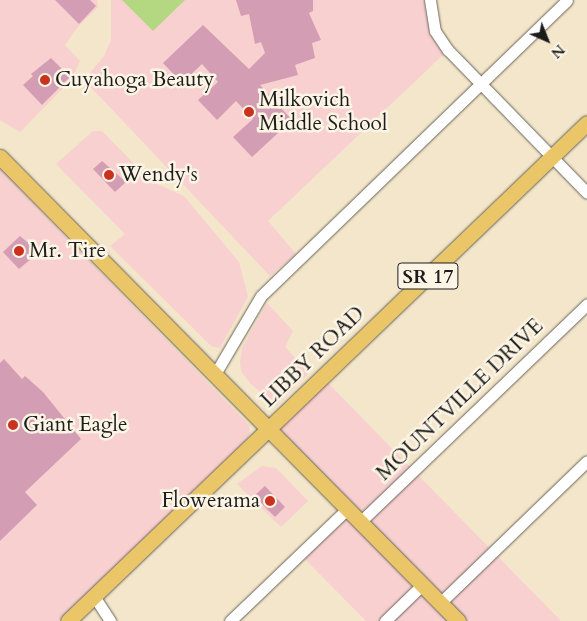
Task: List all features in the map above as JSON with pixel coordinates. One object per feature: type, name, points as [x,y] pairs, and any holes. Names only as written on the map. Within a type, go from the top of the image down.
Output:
[{"type":"main road","name":"LIBBY ROAD","points":[[68,621],[587,123]]},
{"type":"main road","points":[[0,157],[458,621]]},
{"type":"street","points":[[430,0],[436,31],[480,84],[587,193]]},
{"type":"street","points":[[215,374],[262,294],[567,0]]},
{"type":"street","name":"MOUNTVILLE DRIVE","points":[[360,522],[587,304]]},
{"type":"street","points":[[440,603],[587,461]]},
{"type":"street","points":[[230,621],[347,509]]},
{"type":"street","points":[[385,621],[422,585]]},
{"type":"street","points":[[94,596],[110,621]]},
{"type":"shaded area","points":[[0,0],[97,0],[98,7],[76,29],[65,45],[80,61],[72,79],[20,132],[0,120]]},
{"type":"shaded area","name":"Milkovich Middle School","points":[[111,0],[426,0],[446,52],[268,221],[296,254],[270,276],[84,80],[104,56],[111,40]]},
{"type":"shaded area","points":[[93,131],[102,131],[152,182],[184,196],[239,262],[248,297],[220,348],[211,346],[110,246],[125,234],[56,164]]},
{"type":"shaded area","points":[[0,169],[249,425],[250,434],[245,441],[58,621],[0,621]]},
{"type":"shaded area","points":[[267,303],[293,331],[285,347],[309,373],[276,406],[250,383],[241,371],[240,362],[242,348]]},
{"type":"shaded area","points":[[323,378],[561,621],[366,621],[300,554],[347,509],[269,429]]},
{"type":"shaded area","points":[[262,466],[276,468],[308,501],[281,527],[237,484]]},
{"type":"green space","points":[[122,0],[185,0],[153,31]]},
{"type":"building","points":[[55,0],[90,0],[96,6],[79,24]]},
{"type":"building","points":[[236,0],[313,0],[313,11],[309,13],[321,40],[312,43],[315,58],[295,65],[298,75],[260,85],[292,120],[252,157],[233,137],[253,119],[236,101],[217,120],[198,100],[218,82],[202,64],[182,83],[163,63],[203,25],[249,69],[265,53],[261,42],[255,44],[249,14],[241,16]]},
{"type":"building","points":[[51,58],[70,77],[42,105],[23,85],[33,76],[31,74]]},
{"type":"building","points":[[102,161],[126,182],[115,192],[93,169]]},
{"type":"building","points":[[20,236],[39,252],[19,269],[3,252]]},
{"type":"building","points":[[4,359],[22,379],[25,376],[43,392],[81,439],[25,492],[37,505],[0,541],[0,363]]},
{"type":"building","name":"Flowerama","points":[[265,486],[285,507],[275,517],[254,496]]},
{"type":"place","name":"Cuyahoga Beauty","points":[[45,80]]},
{"type":"place","name":"Milkovich Middle School","points":[[249,112]]},
{"type":"place","name":"Wendy's","points":[[109,175]]},
{"type":"place","name":"Mr. Tire","points":[[19,251]]},
{"type":"place","name":"Giant Eagle","points":[[13,425]]},
{"type":"place","name":"Flowerama","points":[[270,501]]}]
